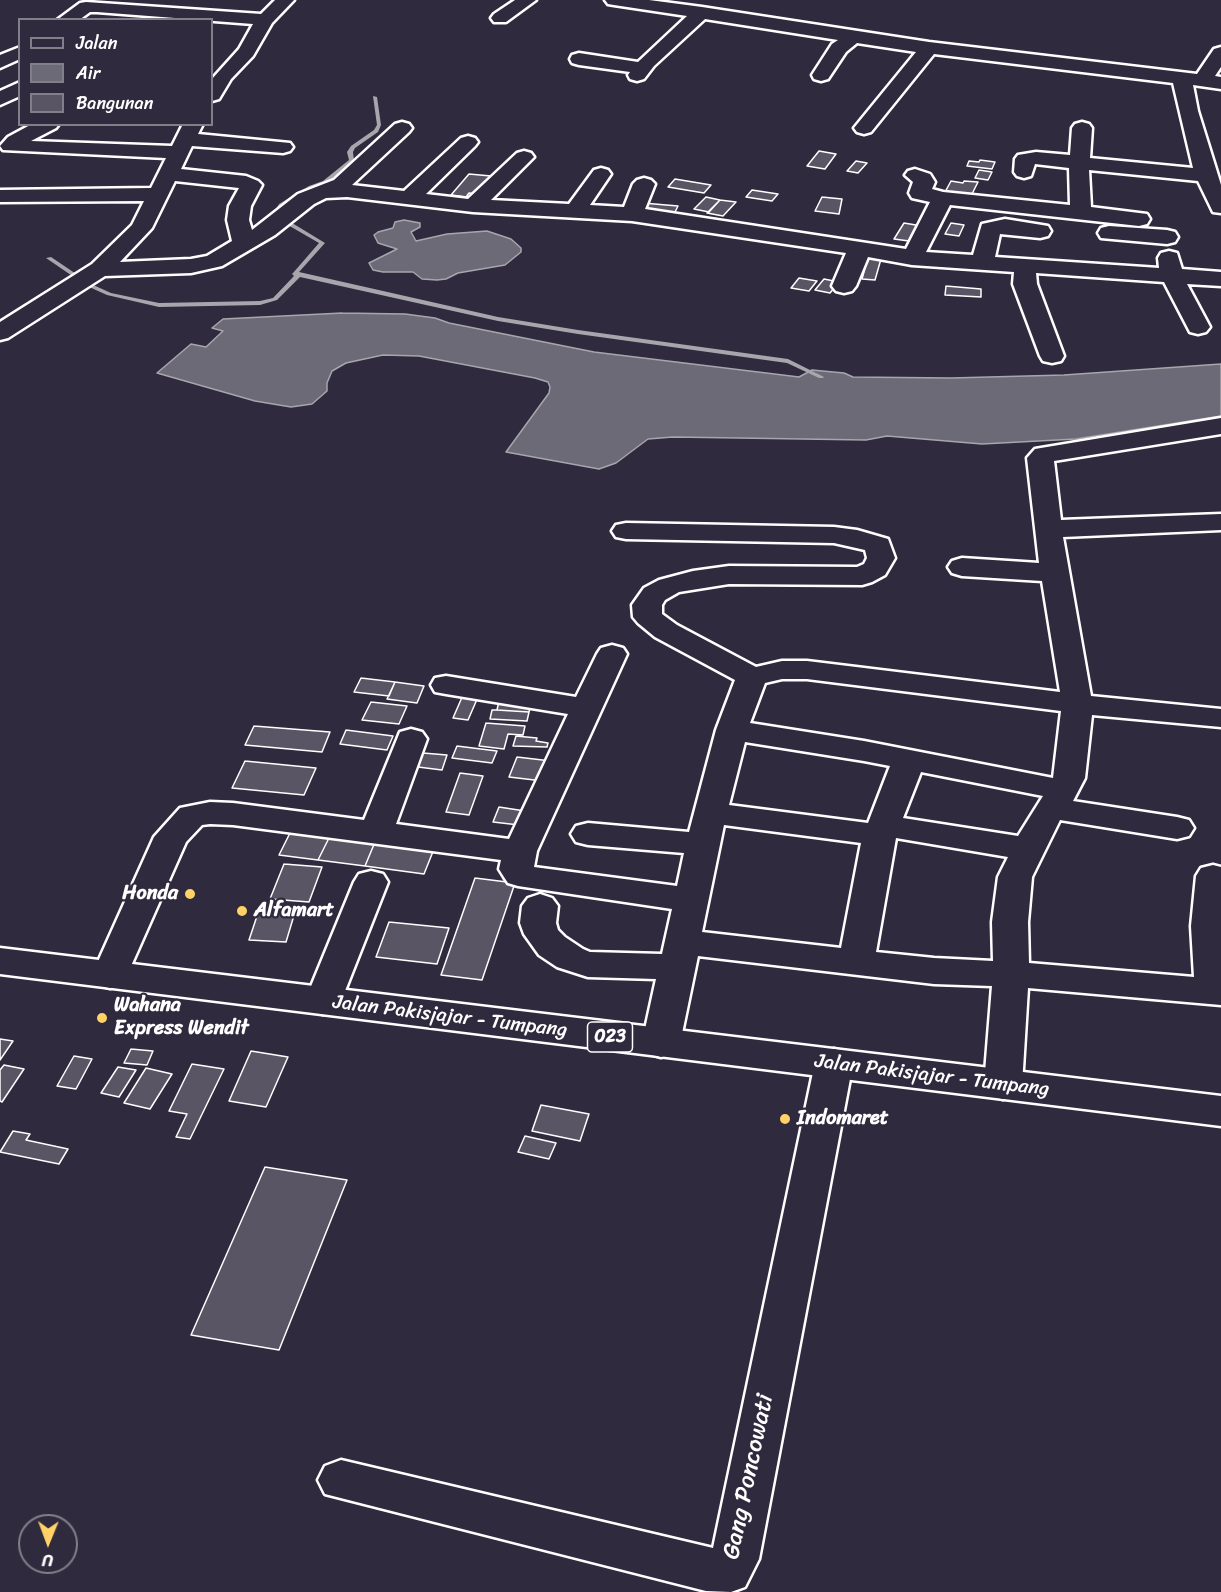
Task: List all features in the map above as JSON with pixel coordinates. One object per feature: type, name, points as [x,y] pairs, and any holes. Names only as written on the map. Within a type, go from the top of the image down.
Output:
[{"type":"street","points":[[213,91],[217,76],[246,52],[267,18],[285,0]]},
{"type":"street","points":[[500,18],[527,0]]},
{"type":"street","points":[[614,0],[929,48],[1202,81]]},
{"type":"street","points":[[69,18],[86,7],[97,7],[267,18]]},
{"type":"street","points":[[579,59],[639,71],[702,12]]},
{"type":"street","points":[[821,75],[839,48],[854,36]]},
{"type":"street","points":[[864,128],[929,48]]},
{"type":"street","points":[[0,62],[14,52]]},
{"type":"street","points":[[1221,53],[1202,81],[1188,111],[1211,156],[1206,176],[1221,207]]},
{"type":"street","points":[[0,99],[18,89]]},
{"type":"street","points":[[213,123],[236,126]]},
{"type":"street","points":[[45,126],[15,141],[10,146],[173,165],[246,182],[251,185],[240,206],[238,220],[244,243]]},
{"type":"street","points":[[87,276],[203,265],[282,219],[306,199],[341,184],[402,128]]},
{"type":"street","points":[[1081,212],[1078,182],[1082,128]]},
{"type":"street","points":[[409,198],[468,142]]},
{"type":"street","points":[[239,164],[254,146]]},
{"type":"street","points":[[0,196],[35,195],[254,146],[283,147]]},
{"type":"street","points":[[473,206],[524,157]]},
{"type":"street","points":[[1024,172],[1024,159],[1028,158],[1206,176]]},
{"type":"street","points":[[63,207],[173,165]]},
{"type":"street","points":[[2,330],[87,276],[141,228],[173,165]]},
{"type":"street","points":[[68,168],[267,165]]},
{"type":"street","points":[[575,211],[601,174]]},
{"type":"street","points":[[915,175],[923,178],[920,193],[943,198],[1139,219]]},
{"type":"street","points":[[632,214],[644,184]]},
{"type":"street","points":[[325,192],[347,191],[473,206],[632,214],[912,258],[1221,279]]},
{"type":"street","points":[[19,217],[35,195]]},
{"type":"street","points":[[912,258],[943,198]]},
{"type":"street","points":[[982,264],[990,228],[997,226],[1038,231],[1168,232],[1172,276],[1198,327]]},
{"type":"street","points":[[844,285],[859,250]]},
{"type":"street","points":[[1025,266],[1025,284],[1052,356]]},
{"type":"street","points":[[1003,1085],[1015,877],[1028,849],[1069,778],[1077,704],[1048,529],[1040,462],[1044,455],[1221,426]]},
{"type":"street","points":[[1048,529],[1221,522]]},
{"type":"street","points":[[626,531],[834,535],[857,538],[878,545],[881,558],[875,569],[862,576],[729,575],[669,586],[654,594],[647,605],[648,617],[666,632],[752,677],[782,670],[807,670],[1077,704],[1221,718]]},
{"type":"street","points":[[962,567],[1055,573]]},
{"type":"street","points":[[612,654],[520,851],[516,869],[520,875],[530,878],[693,900]]},
{"type":"street","points":[[661,1043],[707,828],[732,730],[752,677]]},
{"type":"street","points":[[446,685],[586,708]]},
{"type":"street","points":[[732,730],[909,760],[1177,828]]},
{"type":"street","points":[[377,831],[411,739]]},
{"type":"street","points":[[856,961],[866,897],[882,830],[909,760]]},
{"type":"street","points":[[110,975],[171,837],[179,826],[192,816],[234,813],[520,851]]},
{"type":"street","points":[[588,834],[707,828],[882,830],[1028,849]]},
{"type":"street","points":[[540,906],[538,923],[542,934],[552,946],[570,958],[588,964],[678,955],[856,961],[934,971],[1011,974],[1217,991],[1209,926],[1213,876]]},
{"type":"street","points":[[323,1001],[370,882]]},
{"type":"street","name":"Jalan Pakisjajar - Tumpang","points":[[0,961],[1221,1111]]},
{"type":"street","name":"Gang Poncowati","points":[[341,1480],[706,1569],[728,1571],[735,1559],[834,1064]]},
{"type":"water","points":[[404,220],[420,223],[420,227],[411,232],[416,241],[447,234],[487,231],[511,239],[521,248],[521,252],[505,265],[458,273],[446,279],[422,279],[413,272],[373,270],[369,263],[397,249],[378,243],[374,235],[393,228],[395,222]]},
{"type":"water","points":[[342,313],[405,314],[435,318],[449,323],[594,352],[799,377],[812,370],[844,373],[853,377],[951,378],[1064,375],[1221,364],[1221,416],[1076,439],[982,444],[887,436],[866,440],[673,437],[648,439],[616,463],[599,469],[506,452],[549,393],[548,382],[535,378],[419,356],[383,355],[346,363],[332,371],[327,383],[327,391],[312,404],[291,407],[255,401],[157,373],[191,344],[206,347],[223,331],[212,328],[223,319]]},
{"type":"building","points":[[819,151],[836,154],[825,169],[807,166]]},
{"type":"building","points":[[980,160],[995,162],[992,169],[967,166],[969,161],[979,162]]},
{"type":"building","points":[[856,161],[867,163],[858,173],[847,171]]},
{"type":"building","points":[[979,170],[992,172],[988,180],[975,178]]},
{"type":"building","points":[[469,174],[491,176],[477,194],[469,193],[466,197],[451,195]]},
{"type":"building","points":[[675,179],[711,185],[704,193],[668,187]]},
{"type":"building","points":[[951,181],[978,182],[970,198],[944,194]]},
{"type":"building","points":[[752,190],[778,194],[772,201],[746,197]]},
{"type":"building","points":[[706,197],[720,200],[709,212],[694,209]]},
{"type":"building","points":[[822,197],[842,199],[839,214],[815,211]]},
{"type":"building","points":[[720,200],[736,202],[723,216],[707,213]]},
{"type":"building","points":[[643,203],[678,206],[673,216],[639,213]]},
{"type":"building","points":[[904,223],[922,226],[909,241],[894,239]]},
{"type":"building","points":[[951,223],[964,225],[959,236],[945,234]]},
{"type":"building","points":[[861,255],[881,259],[875,280],[862,279],[865,268],[857,267]]},
{"type":"building","points":[[799,278],[817,281],[809,291],[791,288]]},
{"type":"building","points":[[824,279],[839,282],[830,293],[815,290]]},
{"type":"building","points":[[946,286],[981,289],[981,297],[945,295]]},
{"type":"building","points":[[361,678],[395,682],[389,696],[354,692]]},
{"type":"building","points":[[395,682],[424,686],[417,703],[387,699]]},
{"type":"building","points":[[463,695],[478,697],[468,720],[453,718]]},
{"type":"building","points":[[499,701],[531,703],[529,712],[497,710]]},
{"type":"building","points":[[371,702],[407,706],[399,724],[362,720]]},
{"type":"building","points":[[492,710],[529,712],[527,721],[490,719]]},
{"type":"building","points":[[486,723],[525,726],[523,735],[508,734],[504,749],[479,746]]},
{"type":"building","points":[[254,726],[330,732],[322,752],[245,745]]},
{"type":"building","points":[[346,730],[393,736],[387,750],[340,744]]},
{"type":"building","points":[[516,736],[537,738],[536,741],[548,743],[547,747],[513,746]]},
{"type":"building","points":[[457,746],[497,751],[492,763],[452,758]]},
{"type":"building","points":[[423,753],[447,755],[442,770],[418,767]]},
{"type":"building","points":[[517,757],[551,761],[543,781],[509,777]]},
{"type":"building","points":[[245,761],[316,768],[304,795],[232,788]]},
{"type":"building","points":[[460,773],[483,776],[469,815],[446,812]]},
{"type":"building","points":[[499,807],[525,811],[519,825],[493,822]]},
{"type":"building","points":[[291,831],[330,836],[318,860],[279,855]]},
{"type":"building","points":[[330,836],[375,842],[365,866],[318,860]]},
{"type":"building","points":[[375,842],[434,849],[424,874],[365,866]]},
{"type":"building","points":[[284,864],[322,867],[309,902],[270,899]]},
{"type":"building","points":[[475,878],[515,883],[482,980],[441,975]]},
{"type":"building","points":[[259,910],[295,912],[286,942],[249,940]]},
{"type":"building","points":[[389,922],[449,928],[437,964],[376,957]]},
{"type":"building","points":[[0,1039],[13,1041],[0,1060]]},
{"type":"building","points":[[131,1049],[153,1051],[147,1065],[124,1063]]},
{"type":"building","points":[[251,1051],[288,1057],[266,1107],[229,1101]]},
{"type":"building","points":[[74,1056],[92,1059],[76,1089],[57,1086]]},
{"type":"building","points":[[192,1064],[224,1069],[190,1139],[176,1137],[187,1114],[169,1111]]},
{"type":"building","points":[[4,1065],[24,1069],[2,1102],[0,1101],[0,1070]]},
{"type":"building","points":[[118,1067],[136,1070],[119,1097],[101,1093]]},
{"type":"building","points":[[146,1068],[172,1074],[150,1109],[124,1103]]},
{"type":"building","points":[[541,1105],[589,1114],[580,1141],[532,1131]]},
{"type":"building","points":[[13,1131],[30,1134],[26,1140],[68,1149],[59,1164],[0,1152]]},
{"type":"building","points":[[525,1136],[556,1143],[549,1159],[518,1152]]},
{"type":"building","points":[[265,1167],[347,1180],[279,1350],[191,1335]]},
{"type":"waterway","points":[[298,275],[295,274],[322,243],[276,214],[281,205],[311,187],[325,182],[352,160],[350,152],[353,147],[376,131],[379,125],[375,97]]},
{"type":"waterway","points":[[49,258],[89,285],[109,294],[159,305],[260,303],[275,299],[298,275]]},
{"type":"waterway","points":[[298,275],[498,319],[788,361],[821,377]]},
{"type":"place","name":"Honda","points":[[190,894]]},
{"type":"place","name":"Alfamart","points":[[242,911]]},
{"type":"place","name":"Wahana Express Wendit","points":[[102,1018]]},
{"type":"place","name":"Indomaret","points":[[785,1119]]}]
